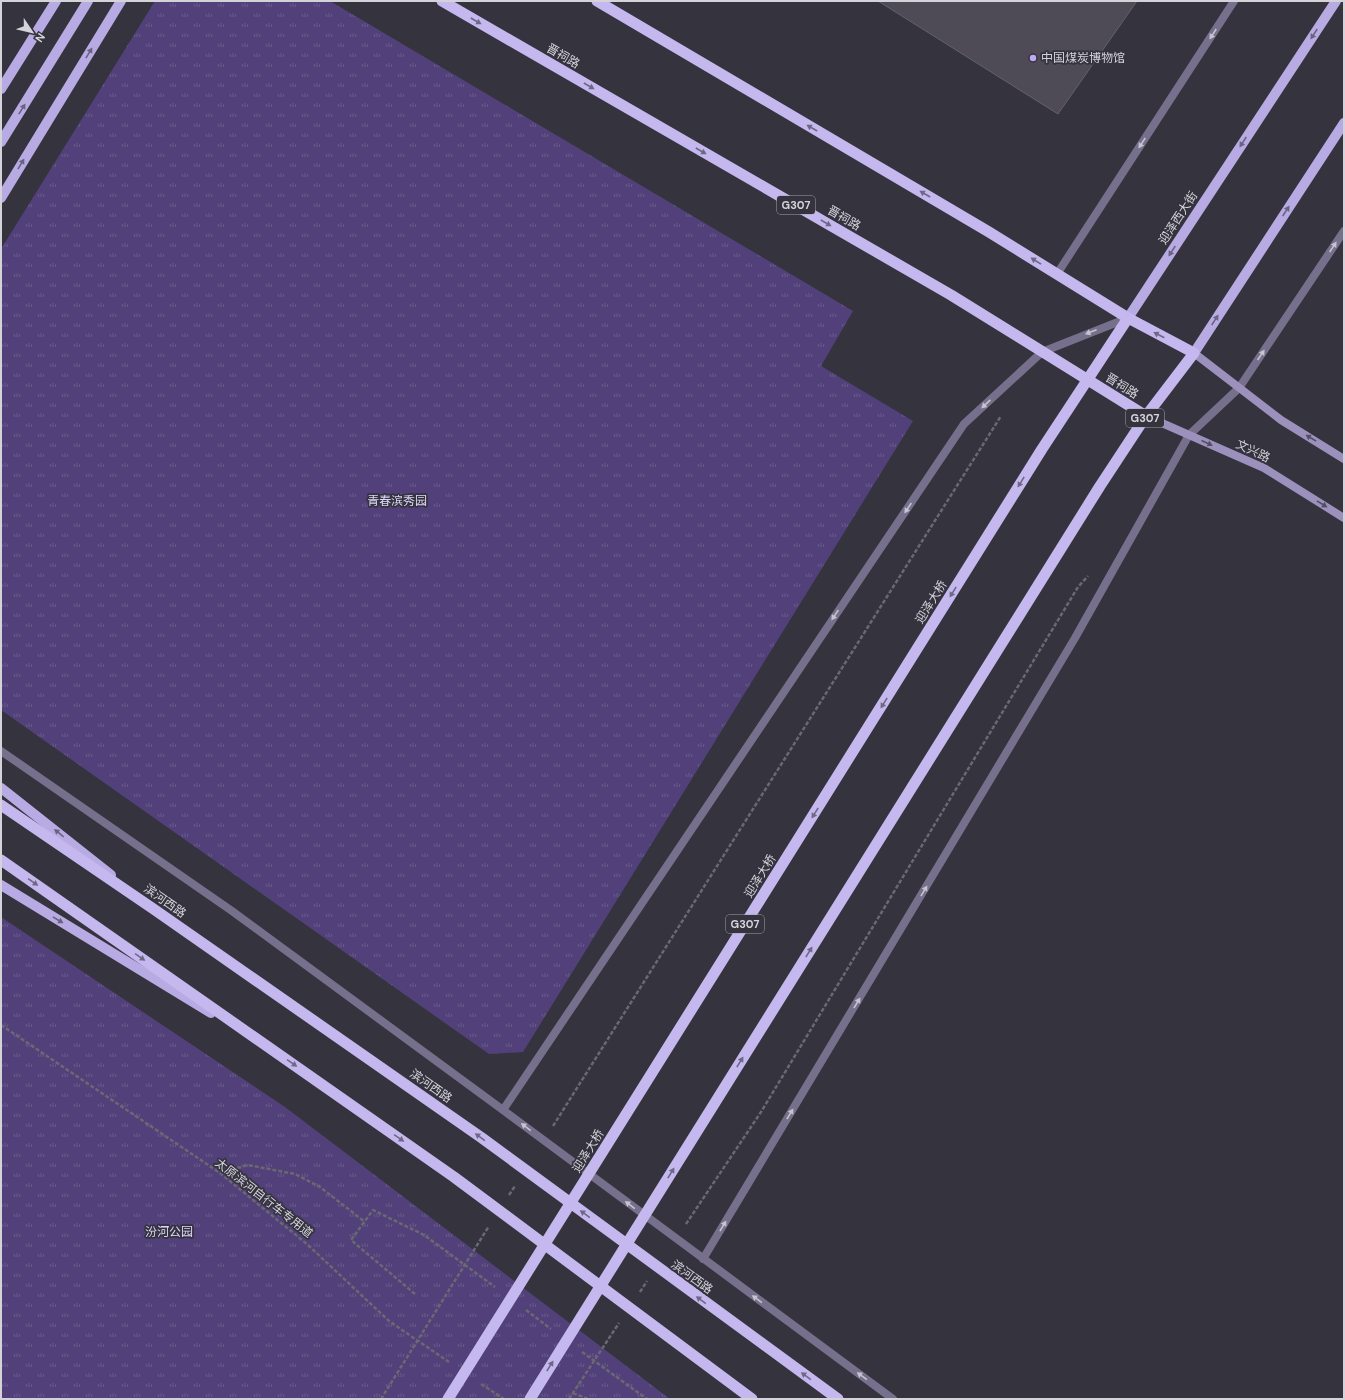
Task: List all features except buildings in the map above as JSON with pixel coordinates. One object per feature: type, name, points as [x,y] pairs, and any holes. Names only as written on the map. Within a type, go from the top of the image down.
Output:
[{"type":"highway","name":"晋祠路","points":[[442,1],[951,295],[1146,416]]},
{"type":"highway","points":[[597,1],[982,228],[1128,318],[1194,353]]},
{"type":"highway","name":"迎泽西大街","points":[[1042,449],[1128,318]]},
{"type":"highway","name":"G307","points":[[530,1399],[1100,486],[1146,416],[1194,353]]},
{"type":"highway","name":"迎泽大桥","points":[[448,1399],[1042,449]]},
{"type":"highway","name":"滨河西路","points":[[1,805],[155,910],[482,1138],[838,1399]]},
{"type":"highway","points":[[1,860],[454,1177],[670,1336],[752,1399]]},
{"type":"main road","points":[[1,89],[56,1]]},
{"type":"main road","points":[[1,142],[88,1]]},
{"type":"main road","points":[[1,198],[121,1]]},
{"type":"main road","name":"迎泽西大街","points":[[1128,318],[1336,1]]},
{"type":"main road","points":[[1344,123],[1194,353],[1281,420],[1344,459]]},
{"type":"main road","name":"文兴路","points":[[1146,416],[1264,468],[1344,518]]},
{"type":"main road","points":[[1,788],[155,910]]},
{"type":"main road","points":[[1,885],[279,1054]]},
{"type":"street","points":[[1057,274],[1234,1]]},
{"type":"street","points":[[703,1259],[1075,638],[1189,435],[1239,388],[1344,231]]},
{"type":"street","points":[[503,1110],[964,424],[1042,352],[1128,318]]},
{"type":"street","points":[[1,751],[232,911],[893,1399]]},
{"type":"path","points":[[549,1131],[1003,412]]},
{"type":"path","points":[[682,1229],[761,1112],[1078,587],[1088,575]]},
{"type":"path","name":"太原滨河自行车专用道","points":[[1,1025],[220,1173],[308,1245],[389,1321],[453,1364]]},
{"type":"path","points":[[220,1173],[248,1165],[295,1174],[320,1187],[365,1222]]},
{"type":"path","points":[[507,1198],[515,1185]]},
{"type":"path","points":[[415,1294],[351,1240],[373,1210],[424,1235],[500,1291]]},
{"type":"path","points":[[381,1399],[490,1225]]},
{"type":"path","points":[[638,1295],[651,1275]]},
{"type":"path","points":[[519,1305],[557,1333]]},
{"type":"path","points":[[569,1399],[621,1321]]},
{"type":"path","points":[[576,1348],[646,1399]]},
{"type":"path","points":[[478,1382],[504,1399]]},
{"type":"path","points":[[573,1393],[588,1399]]},
{"type":"green space","name":"青春滨秀园","points":[[155,1],[330,1],[853,311],[821,366],[913,421],[523,1052],[489,1054],[1,710],[1,249]]},
{"type":"green space","name":"汾河公园","points":[[1,917],[285,1107],[670,1399],[1,1399]]},
{"type":"place","name":"中国煤炭博物馆","points":[[1033,58]]}]
